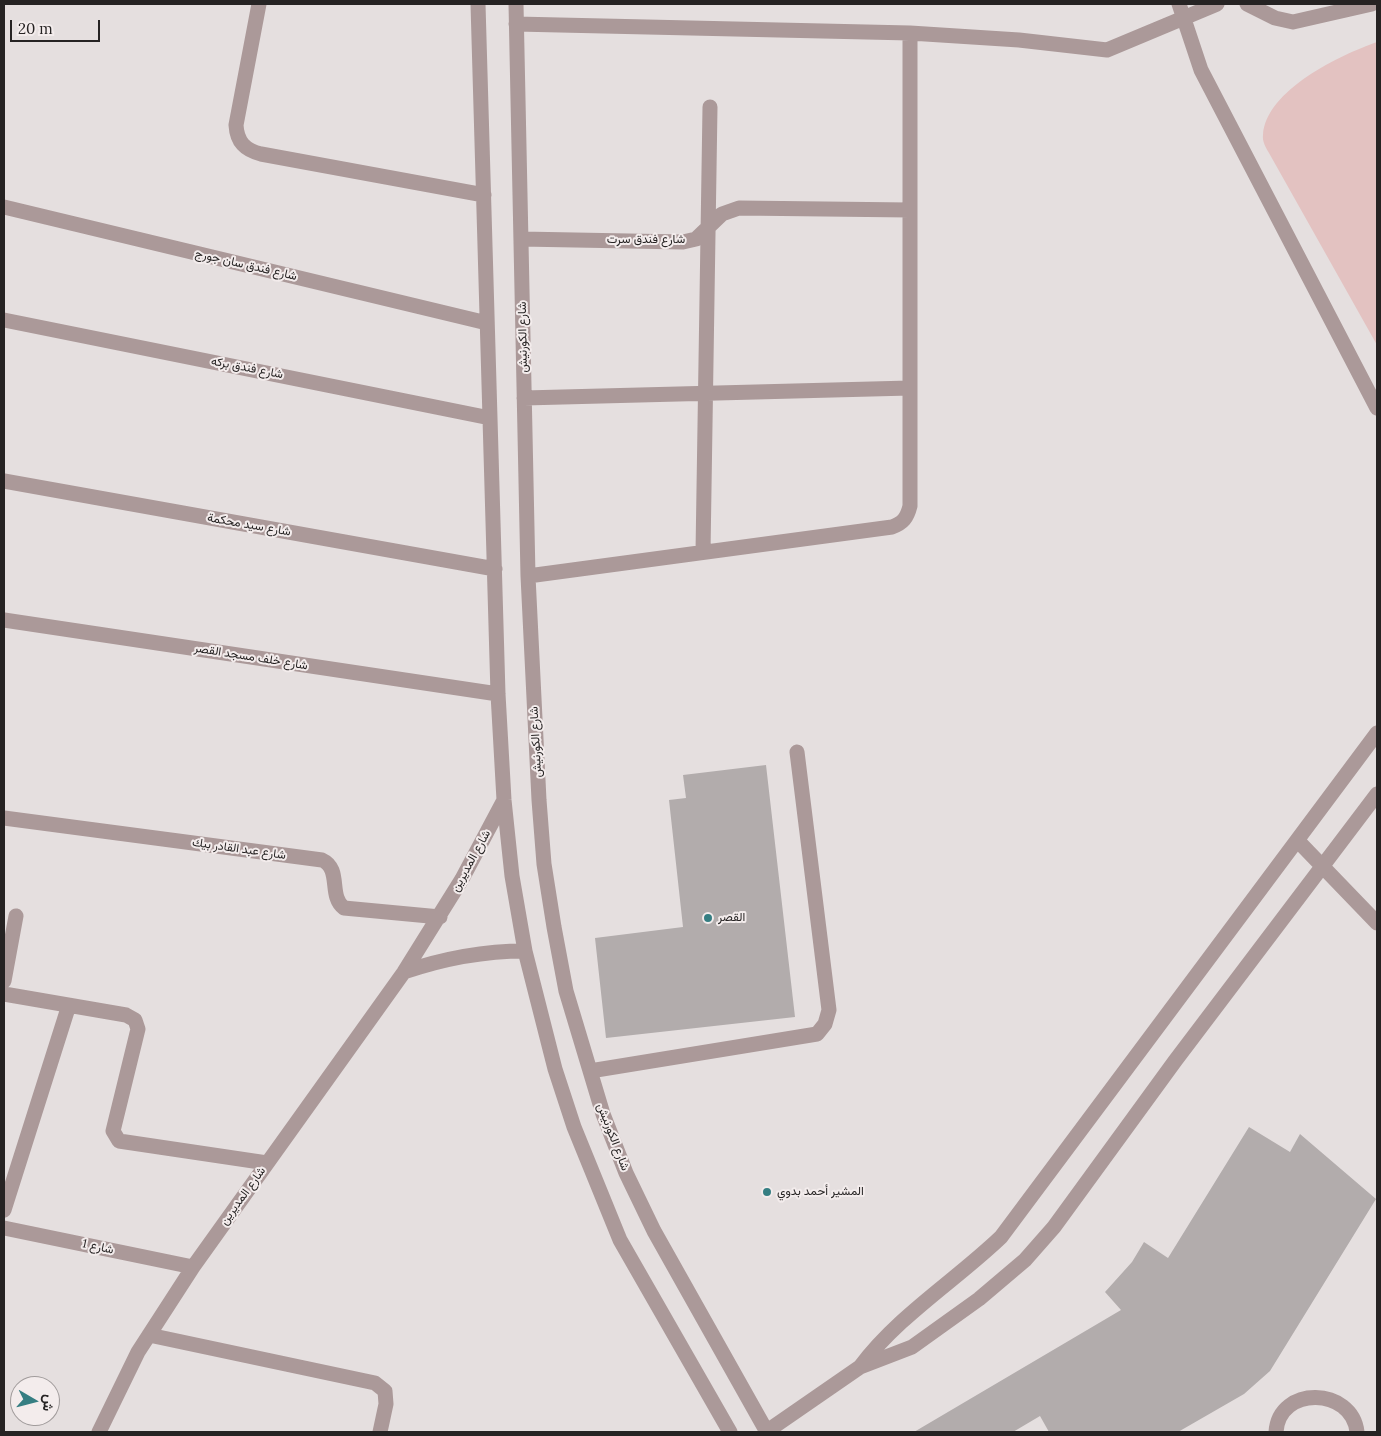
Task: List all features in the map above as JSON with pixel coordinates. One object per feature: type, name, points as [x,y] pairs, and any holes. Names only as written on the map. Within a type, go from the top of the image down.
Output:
[{"type":"street","points":[[259,4],[236,125],[237,136],[242,145],[251,152],[484,195]]},
{"type":"street","points":[[478,4],[498,694],[504,800],[512,876],[525,951],[555,1069],[596,1184],[620,1240],[730,1432]]},
{"type":"street","name":"شارع الكورنيش","points":[[516,4],[528,576],[539,800],[544,864],[554,927],[566,990],[603,1114],[623,1165],[654,1231],[766,1432]]},
{"type":"street","points":[[1179,4],[1201,70],[1377,408]]},
{"type":"street","points":[[516,24],[910,33],[1019,40],[1107,50],[1217,4]]},
{"type":"street","points":[[1247,4],[1275,18],[1293,22],[1370,4]]},
{"type":"street","points":[[528,576],[892,527],[900,524],[907,516],[910,506],[910,33]]},
{"type":"street","points":[[703,552],[710,107]]},
{"type":"street","name":"شارع فندق سان جورج","points":[[4,207],[488,323]]},
{"type":"street","name":"شارع فندق سرت","points":[[521,239],[683,242],[696,239],[722,214],[739,208],[910,210]]},
{"type":"street","name":"شارع فندق بركه","points":[[4,320],[490,418]]},
{"type":"street","points":[[524,398],[910,388]]},
{"type":"street","name":"شارع سيد محكمة","points":[[4,481],[495,569]]},
{"type":"street","name":"شارع خلف مسجد القصر","points":[[4,620],[498,694]]},
{"type":"street","points":[[860,1367],[878,1342],[970,1267],[1002,1237],[1377,733]]},
{"type":"street","points":[[590,1071],[817,1034],[825,1024],[830,1010],[797,752]]},
{"type":"street","points":[[766,1432],[860,1367],[912,1347],[979,1299],[1025,1260],[1054,1227],[1169,1069],[1377,794]]},
{"type":"street","name":"شارع المديرين","points":[[99,1432],[149,1335],[193,1267],[404,972],[440,917],[504,800]]},
{"type":"street","name":"شارع عبد القادر بيك","points":[[4,818],[322,860],[331,866],[333,870],[336,900],[344,908],[440,917]]},
{"type":"street","points":[[1298,841],[1377,923]]},
{"type":"street","points":[[4,981],[16,916]]},
{"type":"street","points":[[404,972],[465,954],[525,951]]},
{"type":"street","points":[[4,994],[126,1015],[131,1017],[137,1024],[114,1125],[115,1137],[119,1141],[267,1163]]},
{"type":"street","points":[[4,1210],[69,1005]]},
{"type":"street","name":"شارع 1","points":[[4,1228],[193,1267]]},
{"type":"street","points":[[149,1335],[375,1383],[385,1391],[386,1404],[380,1432]]},
{"type":"street","points":[[1276,1432],[1282,1415],[1291,1405],[1303,1399],[1316,1396],[1330,1398],[1342,1405],[1351,1415],[1357,1432]]},
{"type":"shaded area","points":[[1377,42],[1377,345],[1267,149],[1263,135],[1267,119],[1277,103],[1291,89],[1325,65]]},
{"type":"building","points":[[766,765],[795,1017],[606,1038],[595,938],[683,927],[669,800],[686,798],[683,775]]},
{"type":"building","points":[[1249,1127],[1290,1152],[1300,1134],[1376,1199],[1270,1371],[1244,1394],[1178,1432],[1049,1432],[1040,1416],[1013,1432],[914,1432],[1121,1310],[1105,1292],[1132,1262],[1144,1242],[1168,1258]]},
{"type":"place","name":"القصر","points":[[708,918]]},
{"type":"place","name":"المشير أحمد بدوي","points":[[767,1192]]}]
